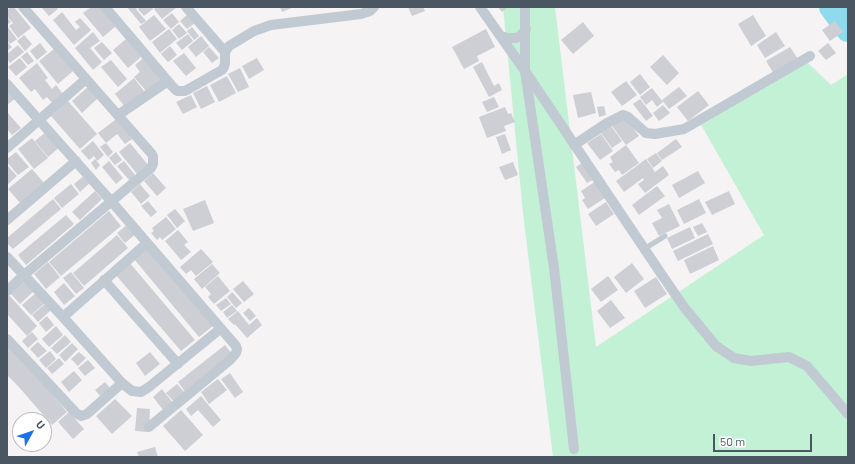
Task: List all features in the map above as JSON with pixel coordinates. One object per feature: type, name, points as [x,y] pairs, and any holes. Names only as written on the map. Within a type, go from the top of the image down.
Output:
[{"type":"street","points":[[7,291],[151,168],[153,164],[153,156],[151,153],[23,7]]},
{"type":"street","points":[[105,7],[177,91],[185,91],[222,70],[226,63],[225,52],[186,7]]},
{"type":"street","points":[[225,52],[229,46],[254,30],[271,25],[361,14],[370,11],[374,7]]},
{"type":"street","points":[[480,7],[525,70],[684,307],[716,346],[734,358],[751,361],[789,357],[807,366],[848,414]]},
{"type":"street","points":[[525,7],[525,70],[554,268],[574,449]]},
{"type":"street","points":[[500,36],[516,38],[526,29]]},
{"type":"street","points":[[574,145],[607,123],[623,115],[628,117],[646,133],[655,134],[684,129],[810,56]]},
{"type":"street","points":[[7,148],[86,79]]},
{"type":"street","points":[[118,115],[168,81]]},
{"type":"street","points":[[7,84],[111,201],[236,346],[236,353],[230,360],[149,427]]},
{"type":"street","points":[[7,220],[76,161]]},
{"type":"street","points":[[63,316],[147,244]]},
{"type":"street","points":[[7,257],[63,316],[122,383],[132,391],[141,392],[150,387],[220,328]]},
{"type":"street","points":[[104,280],[178,364]]},
{"type":"street","points":[[7,339],[76,414],[82,416],[87,414],[122,383]]},
{"type":"lane","points":[[644,249],[665,236]]},
{"type":"green space","points":[[503,7],[555,7],[596,347],[764,235],[700,123],[807,62],[831,85],[848,74],[848,457],[553,457],[523,213]]},
{"type":"green space","points":[[832,7],[848,7],[848,28]]},
{"type":"building","points":[[14,7],[31,28],[18,38],[9,26],[13,23],[7,16],[7,10]]},
{"type":"building","points":[[41,7],[56,7],[58,9],[49,16]]},
{"type":"building","points":[[91,7],[100,7],[116,26],[103,37],[83,13]]},
{"type":"building","points":[[127,7],[138,7],[136,9],[146,21],[141,24]]},
{"type":"building","points":[[140,7],[152,7],[153,9],[144,16],[138,9]]},
{"type":"building","points":[[157,7],[177,7],[162,19],[154,9]]},
{"type":"building","points":[[280,7],[294,7],[282,12]]},
{"type":"building","points":[[408,7],[423,7],[425,11],[412,16]]},
{"type":"building","points":[[498,7],[508,7],[502,12]]},
{"type":"building","points":[[62,12],[76,30],[80,27],[75,22],[80,18],[91,30],[74,45],[53,20]]},
{"type":"building","points":[[172,13],[179,22],[171,29],[163,20]]},
{"type":"building","points":[[188,14],[195,23],[187,29],[180,21]]},
{"type":"building","points":[[154,15],[166,29],[150,41],[139,27]]},
{"type":"building","points":[[753,15],[766,36],[751,46],[738,24]]},
{"type":"building","points":[[7,17],[11,22],[7,25]]},
{"type":"building","points":[[835,21],[843,32],[830,41],[822,30]]},
{"type":"building","points":[[583,22],[594,36],[573,54],[561,40]]},
{"type":"building","points":[[179,24],[187,33],[179,39],[172,30]]},
{"type":"building","points":[[7,26],[17,39],[10,44],[7,40]]},
{"type":"building","points":[[192,27],[199,36],[194,40],[187,31]]},
{"type":"building","points":[[169,29],[177,39],[160,53],[152,42]]},
{"type":"building","points":[[486,29],[495,47],[477,56],[479,61],[464,69],[452,47]]},
{"type":"building","points":[[93,32],[100,41],[90,48],[102,62],[93,70],[75,48]]},
{"type":"building","points":[[776,32],[785,46],[765,58],[757,45]]},
{"type":"building","points":[[188,34],[193,41],[182,50],[176,43]]},
{"type":"building","points":[[24,35],[32,44],[25,51],[17,41]]},
{"type":"building","points":[[201,36],[209,46],[196,57],[188,47]]},
{"type":"building","points":[[126,39],[141,57],[128,68],[113,50]]},
{"type":"building","points":[[7,42],[12,47],[7,51]]},
{"type":"building","points":[[102,42],[112,53],[104,60],[94,48]]},
{"type":"building","points":[[40,43],[47,52],[37,60],[30,51]]},
{"type":"building","points":[[828,43],[836,53],[826,60],[818,51]]},
{"type":"building","points":[[18,45],[24,52],[10,63],[7,59],[7,54]]},
{"type":"building","points":[[170,46],[177,55],[168,62],[161,54]]},
{"type":"building","points":[[209,47],[219,58],[212,63],[203,52]]},
{"type":"building","points":[[790,47],[798,59],[774,74],[766,61]]},
{"type":"building","points":[[54,49],[73,71],[58,84],[39,61]]},
{"type":"building","points":[[27,52],[34,61],[28,65],[21,57]]},
{"type":"building","points":[[184,53],[196,68],[186,76],[173,61]]},
{"type":"building","points":[[663,55],[679,73],[667,85],[650,67]]},
{"type":"building","points":[[146,56],[164,78],[146,91],[134,77],[140,72],[135,65]]},
{"type":"building","points":[[20,58],[27,67],[16,76],[8,67]]},
{"type":"building","points":[[257,58],[264,70],[249,79],[242,66]]},
{"type":"building","points":[[111,60],[127,79],[118,87],[101,67]]},
{"type":"building","points":[[482,62],[494,86],[499,83],[502,90],[489,97],[473,67]]},
{"type":"building","points":[[37,63],[48,78],[45,80],[52,89],[56,85],[63,94],[52,103],[47,97],[43,100],[35,89],[31,92],[19,78]]},
{"type":"building","points":[[240,68],[249,87],[238,92],[228,74]]},
{"type":"building","points":[[640,74],[650,87],[640,95],[630,82]]},
{"type":"building","points":[[227,76],[236,93],[219,102],[210,85]]},
{"type":"building","points":[[134,78],[144,91],[125,107],[115,94]]},
{"type":"building","points":[[626,81],[637,95],[622,106],[611,92]]},
{"type":"building","points":[[89,86],[99,97],[82,113],[72,101]]},
{"type":"building","points":[[207,86],[215,102],[201,109],[193,93]]},
{"type":"building","points":[[7,87],[16,98],[7,105]]},
{"type":"building","points":[[679,87],[687,96],[669,109],[662,100]]},
{"type":"building","points":[[652,88],[663,102],[657,107],[652,100],[646,105],[640,97]]},
{"type":"building","points":[[698,91],[709,105],[688,121],[677,107]]},
{"type":"building","points":[[591,92],[596,113],[578,118],[573,95]]},
{"type":"building","points":[[191,95],[197,107],[183,114],[176,102]]},
{"type":"building","points":[[494,97],[499,107],[487,112],[482,102]]},
{"type":"building","points":[[640,99],[653,116],[646,121],[633,104]]},
{"type":"building","points":[[68,101],[97,134],[80,149],[51,116]]},
{"type":"building","points":[[663,105],[670,113],[659,121],[653,113]]},
{"type":"building","points":[[604,106],[606,115],[599,117],[597,107]]},
{"type":"building","points":[[505,107],[508,114],[511,113],[515,122],[504,126],[506,131],[487,138],[479,117]]},
{"type":"building","points":[[7,112],[21,128],[12,135],[7,129]]},
{"type":"building","points":[[119,117],[135,137],[125,144],[117,134],[106,143],[98,133]]},
{"type":"building","points":[[625,117],[639,136],[626,145],[612,126]]},
{"type":"building","points":[[611,126],[622,141],[612,148],[601,133]]},
{"type":"building","points":[[47,131],[61,146],[48,157],[35,141]]},
{"type":"building","points":[[505,134],[511,150],[502,154],[496,137]]},
{"type":"building","points":[[601,134],[613,151],[600,160],[587,143]]},
{"type":"building","points":[[32,138],[48,158],[34,169],[18,149]]},
{"type":"building","points":[[676,139],[682,147],[662,160],[657,153]]},
{"type":"building","points":[[93,141],[104,155],[97,161],[94,156],[89,160],[81,151]]},
{"type":"building","points":[[106,143],[113,152],[108,157],[100,147]]},
{"type":"building","points":[[130,143],[149,166],[138,175],[119,152]]},
{"type":"building","points":[[626,145],[639,163],[622,175],[619,170],[615,172],[609,164],[613,162],[610,157]]},
{"type":"building","points":[[16,152],[29,167],[18,175],[7,162],[7,159]]},
{"type":"building","points":[[116,152],[122,160],[115,165],[109,158]]},
{"type":"building","points":[[656,153],[662,161],[653,168],[647,159]]},
{"type":"building","points":[[95,159],[100,165],[96,170],[91,163]]},
{"type":"building","points":[[646,159],[655,172],[663,166],[669,175],[645,193],[638,184],[644,180],[643,178],[624,192],[616,181]]},
{"type":"building","points":[[109,161],[123,178],[116,184],[102,167]]},
{"type":"building","points":[[124,161],[136,176],[130,181],[117,166]]},
{"type":"building","points":[[585,161],[596,178],[587,183],[576,167]]},
{"type":"building","points":[[513,162],[518,175],[505,180],[499,167]]},
{"type":"building","points":[[7,165],[17,176],[7,185]]},
{"type":"building","points":[[32,169],[45,184],[21,204],[8,189]]},
{"type":"building","points":[[698,171],[705,183],[679,198],[672,185]]},
{"type":"building","points":[[153,173],[166,188],[157,196],[144,181]]},
{"type":"building","points":[[86,174],[92,181],[80,192],[74,184]]},
{"type":"building","points":[[596,181],[605,198],[588,209],[582,200],[585,198],[581,191]]},
{"type":"building","points":[[71,184],[79,194],[62,208],[54,198]]},
{"type":"building","points":[[140,184],[150,196],[141,204],[131,192]]},
{"type":"building","points":[[657,186],[665,196],[639,215],[632,205]]},
{"type":"building","points":[[95,191],[102,199],[80,220],[72,212]]},
{"type":"building","points":[[729,191],[735,204],[712,215],[705,202]]},
{"type":"building","points":[[53,199],[61,209],[13,249],[7,243],[7,238]]},
{"type":"building","points":[[699,199],[706,213],[684,224],[677,210]]},
{"type":"building","points":[[205,200],[214,223],[193,231],[183,209]]},
{"type":"building","points":[[148,201],[157,212],[151,217],[141,206]]},
{"type":"building","points":[[606,202],[614,214],[596,226],[588,214]]},
{"type":"building","points":[[669,204],[680,226],[659,236],[652,223],[662,218],[657,210]]},
{"type":"building","points":[[175,209],[185,221],[177,228],[167,215]]},
{"type":"building","points":[[109,211],[121,226],[61,276],[49,262]]},
{"type":"building","points":[[66,215],[74,224],[26,265],[18,255]]},
{"type":"building","points":[[166,217],[176,229],[162,240],[160,237],[157,240],[151,233],[154,231],[152,228]]},
{"type":"building","points":[[129,223],[137,233],[125,243],[117,233]]},
{"type":"building","points":[[702,223],[707,232],[698,236],[693,227]]},
{"type":"building","points":[[690,227],[695,238],[672,249],[667,238]]},
{"type":"building","points":[[178,230],[188,242],[184,245],[191,252],[181,260],[165,241]]},
{"type":"building","points":[[708,234],[713,244],[678,261],[673,251]]},
{"type":"building","points":[[117,235],[128,248],[84,286],[73,273]]},
{"type":"building","points":[[713,246],[719,260],[690,274],[684,260]]},
{"type":"building","points":[[147,247],[213,326],[199,337],[134,259]]},
{"type":"building","points":[[201,249],[213,262],[196,276],[191,270],[186,274],[180,267]]},
{"type":"building","points":[[48,262],[60,277],[46,289],[34,274]]},
{"type":"building","points":[[129,262],[195,340],[181,351],[115,274]]},
{"type":"building","points":[[632,263],[644,279],[626,293],[614,277]]},
{"type":"building","points":[[212,264],[220,273],[202,289],[194,279]]},
{"type":"building","points":[[71,272],[84,288],[76,294],[63,278]]},
{"type":"building","points":[[218,276],[230,291],[214,304],[208,297],[211,294],[205,287]]},
{"type":"building","points":[[608,276],[618,290],[601,302],[591,289]]},
{"type":"building","points":[[656,277],[667,294],[645,308],[634,291]]},
{"type":"building","points":[[25,281],[34,291],[20,304],[11,294]]},
{"type":"building","points":[[243,281],[254,294],[244,302],[233,289]]},
{"type":"building","points":[[64,283],[75,296],[64,305],[54,292]]},
{"type":"building","points":[[37,292],[46,302],[31,315],[22,305]]},
{"type":"building","points":[[232,292],[242,303],[236,308],[227,297]]},
{"type":"building","points":[[8,294],[37,326],[27,336],[7,314]]},
{"type":"building","points":[[226,298],[231,304],[221,311],[216,305]]},
{"type":"building","points":[[611,300],[625,318],[610,328],[597,311]]},
{"type":"building","points":[[45,304],[51,310],[38,322],[32,315]]},
{"type":"building","points":[[232,305],[237,311],[227,318],[223,312]]},
{"type":"building","points":[[249,308],[256,316],[250,321],[243,313]]},
{"type":"building","points":[[238,311],[249,325],[257,318],[262,325],[247,338],[235,324],[234,325],[228,319]]},
{"type":"building","points":[[47,316],[54,325],[46,332],[39,323]]},
{"type":"building","points":[[56,326],[63,335],[49,347],[42,339]]},
{"type":"building","points":[[32,332],[38,339],[28,348],[22,341]]},
{"type":"building","points":[[65,335],[71,342],[57,354],[51,348]]},
{"type":"building","points":[[38,342],[47,351],[38,358],[30,349]]},
{"type":"building","points":[[72,343],[78,349],[65,362],[59,355]]},
{"type":"building","points":[[7,345],[34,373],[67,412],[52,425],[52,412],[41,412],[7,375]]},
{"type":"building","points":[[225,345],[233,355],[186,393],[178,382]]},
{"type":"building","points":[[50,351],[56,359],[46,368],[39,360]]},
{"type":"building","points":[[79,352],[86,358],[78,366],[71,359]]},
{"type":"building","points":[[150,352],[160,364],[145,376],[136,363]]},
{"type":"building","points":[[59,358],[64,364],[52,374],[47,368]]},
{"type":"building","points":[[88,360],[95,368],[85,376],[78,368]]},
{"type":"building","points":[[74,371],[82,380],[69,392],[61,382]]},
{"type":"building","points":[[230,373],[243,392],[235,398],[221,379]]},
{"type":"building","points":[[218,379],[227,390],[209,404],[201,392]]},
{"type":"building","points":[[105,382],[111,389],[101,397],[95,390]]},
{"type":"building","points":[[177,384],[186,394],[175,403],[166,393]]},
{"type":"building","points":[[162,389],[173,403],[164,411],[153,397]]},
{"type":"building","points":[[201,396],[221,420],[213,427],[198,410],[191,416],[186,409]]},
{"type":"building","points":[[115,399],[132,416],[112,434],[96,416]]},
{"type":"building","points":[[137,408],[150,409],[149,432],[135,431]]},
{"type":"building","points":[[181,410],[203,435],[185,451],[163,426]]},
{"type":"building","points":[[69,412],[84,429],[73,439],[58,422]]},
{"type":"building","points":[[155,447],[158,457],[139,457],[137,452]]},
{"type":"waterway","points":[[831,7],[848,30]]}]
